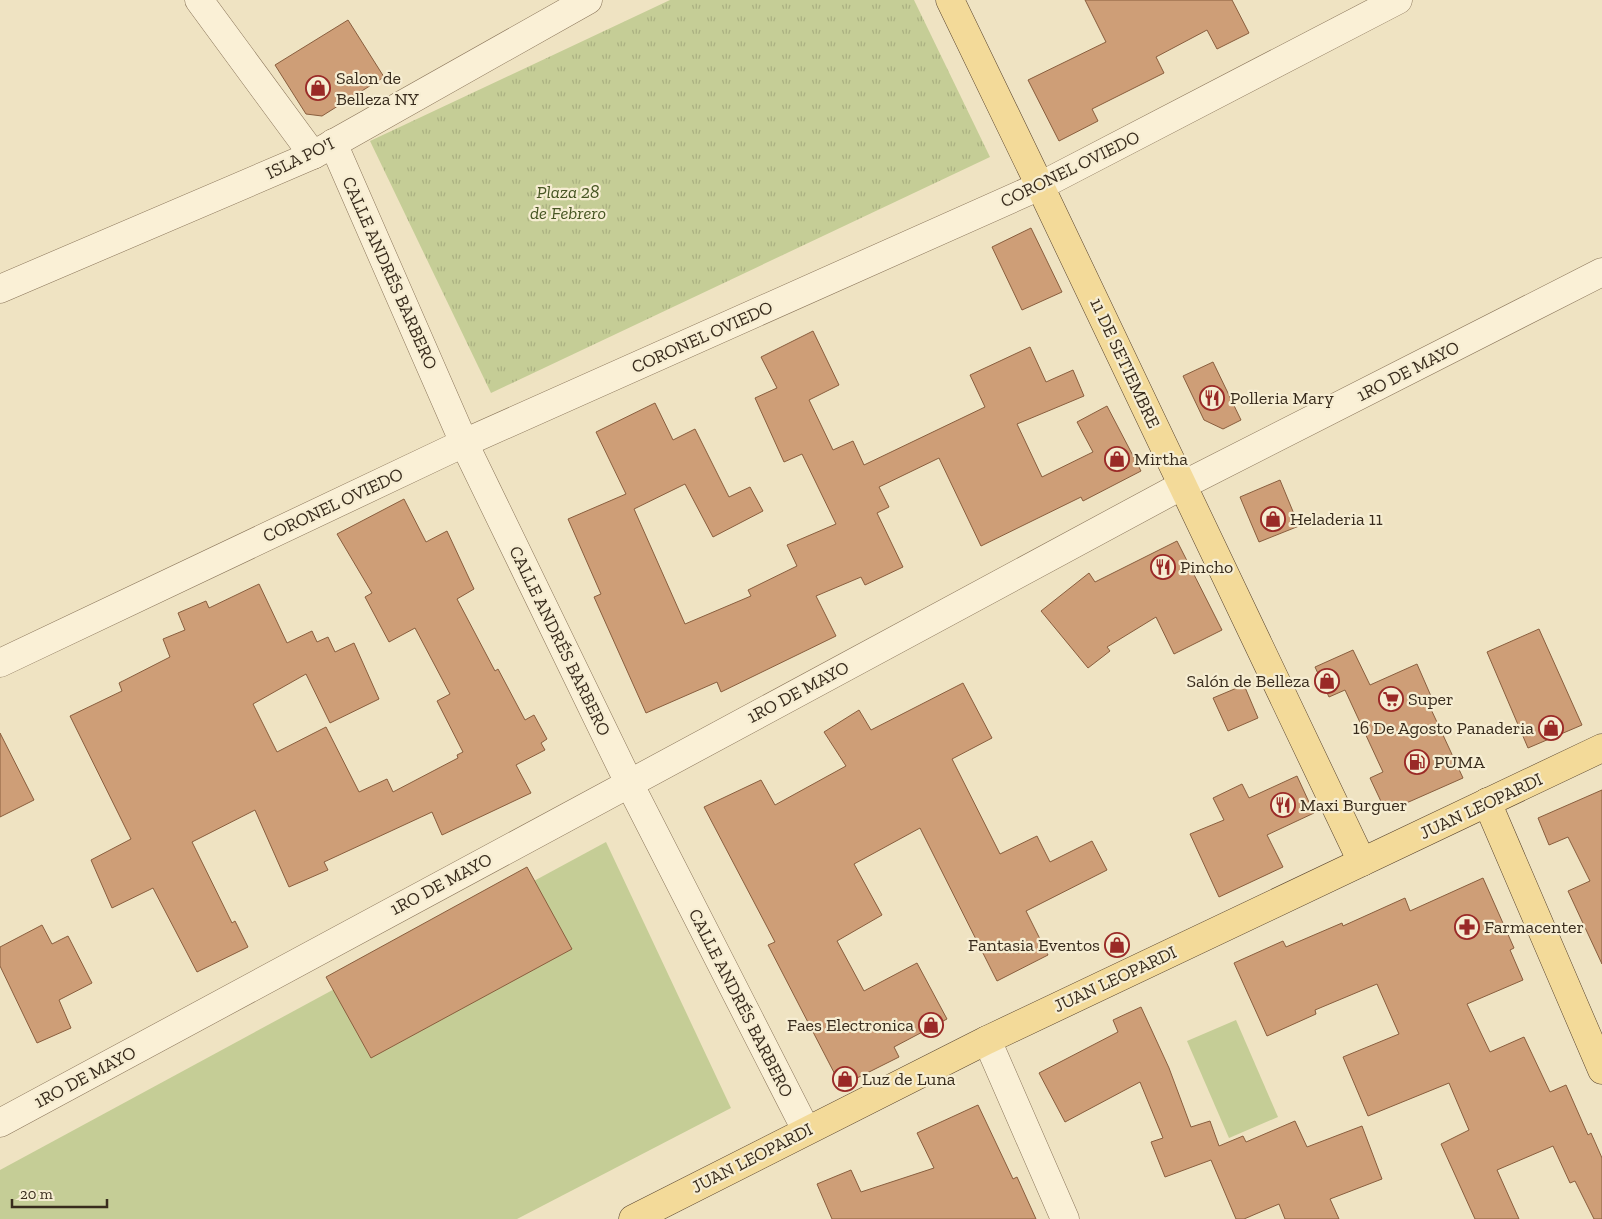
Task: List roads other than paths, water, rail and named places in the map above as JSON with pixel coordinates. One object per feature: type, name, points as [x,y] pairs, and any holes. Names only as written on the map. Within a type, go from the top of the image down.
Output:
[{"type":"main road","name":"11 DE SETIEMBRE","points":[[950,0],[1362,862]]},
{"type":"main road","name":"JUAN LEOPARDI","points":[[633,1219],[806,1130],[988,1040],[1602,748]]},
{"type":"main road","points":[[1487,802],[1602,1070]]},
{"type":"street","name":"CALLE ANDRÉS BARBERO","points":[[199,0],[323,149],[629,783],[806,1130]]},
{"type":"street","name":"ISLA PO'I","points":[[0,290],[323,149],[588,0]]},
{"type":"street","name":"CORONEL OVIEDO","points":[[0,663],[464,443],[1040,186],[1398,0]]},
{"type":"street","name":"1RO DE MAYO","points":[[0,1124],[1183,485],[1602,272]]},
{"type":"street","points":[[988,1040],[1065,1219]]},
{"type":"place","name":"Salon de Belleza NY","points":[[318,88]]},
{"type":"place","name":"Polleria Mary","points":[[1212,398]]},
{"type":"place","name":"Mirtha","points":[[1117,459]]},
{"type":"place","name":"Heladeria 11","points":[[1273,519]]},
{"type":"place","name":"Pincho","points":[[1163,567]]},
{"type":"place","name":"Salón de Belleza","points":[[1327,681]]},
{"type":"place","name":"Super","points":[[1391,699]]},
{"type":"place","name":"16 De Agosto Panaderia","points":[[1551,728]]},
{"type":"place","name":"PUMA","points":[[1417,762]]},
{"type":"place","name":"Maxi Burguer","points":[[1283,805]]},
{"type":"place","name":"Farmacenter","points":[[1467,927]]},
{"type":"place","name":"Fantasia Eventos","points":[[1117,945]]},
{"type":"place","name":"Faes Electronica","points":[[931,1025]]},
{"type":"place","name":"Luz de Luna","points":[[845,1079]]},
{"type":"park label","name":"Plaza 28 de Febrero","points":[[568,202]]}]
